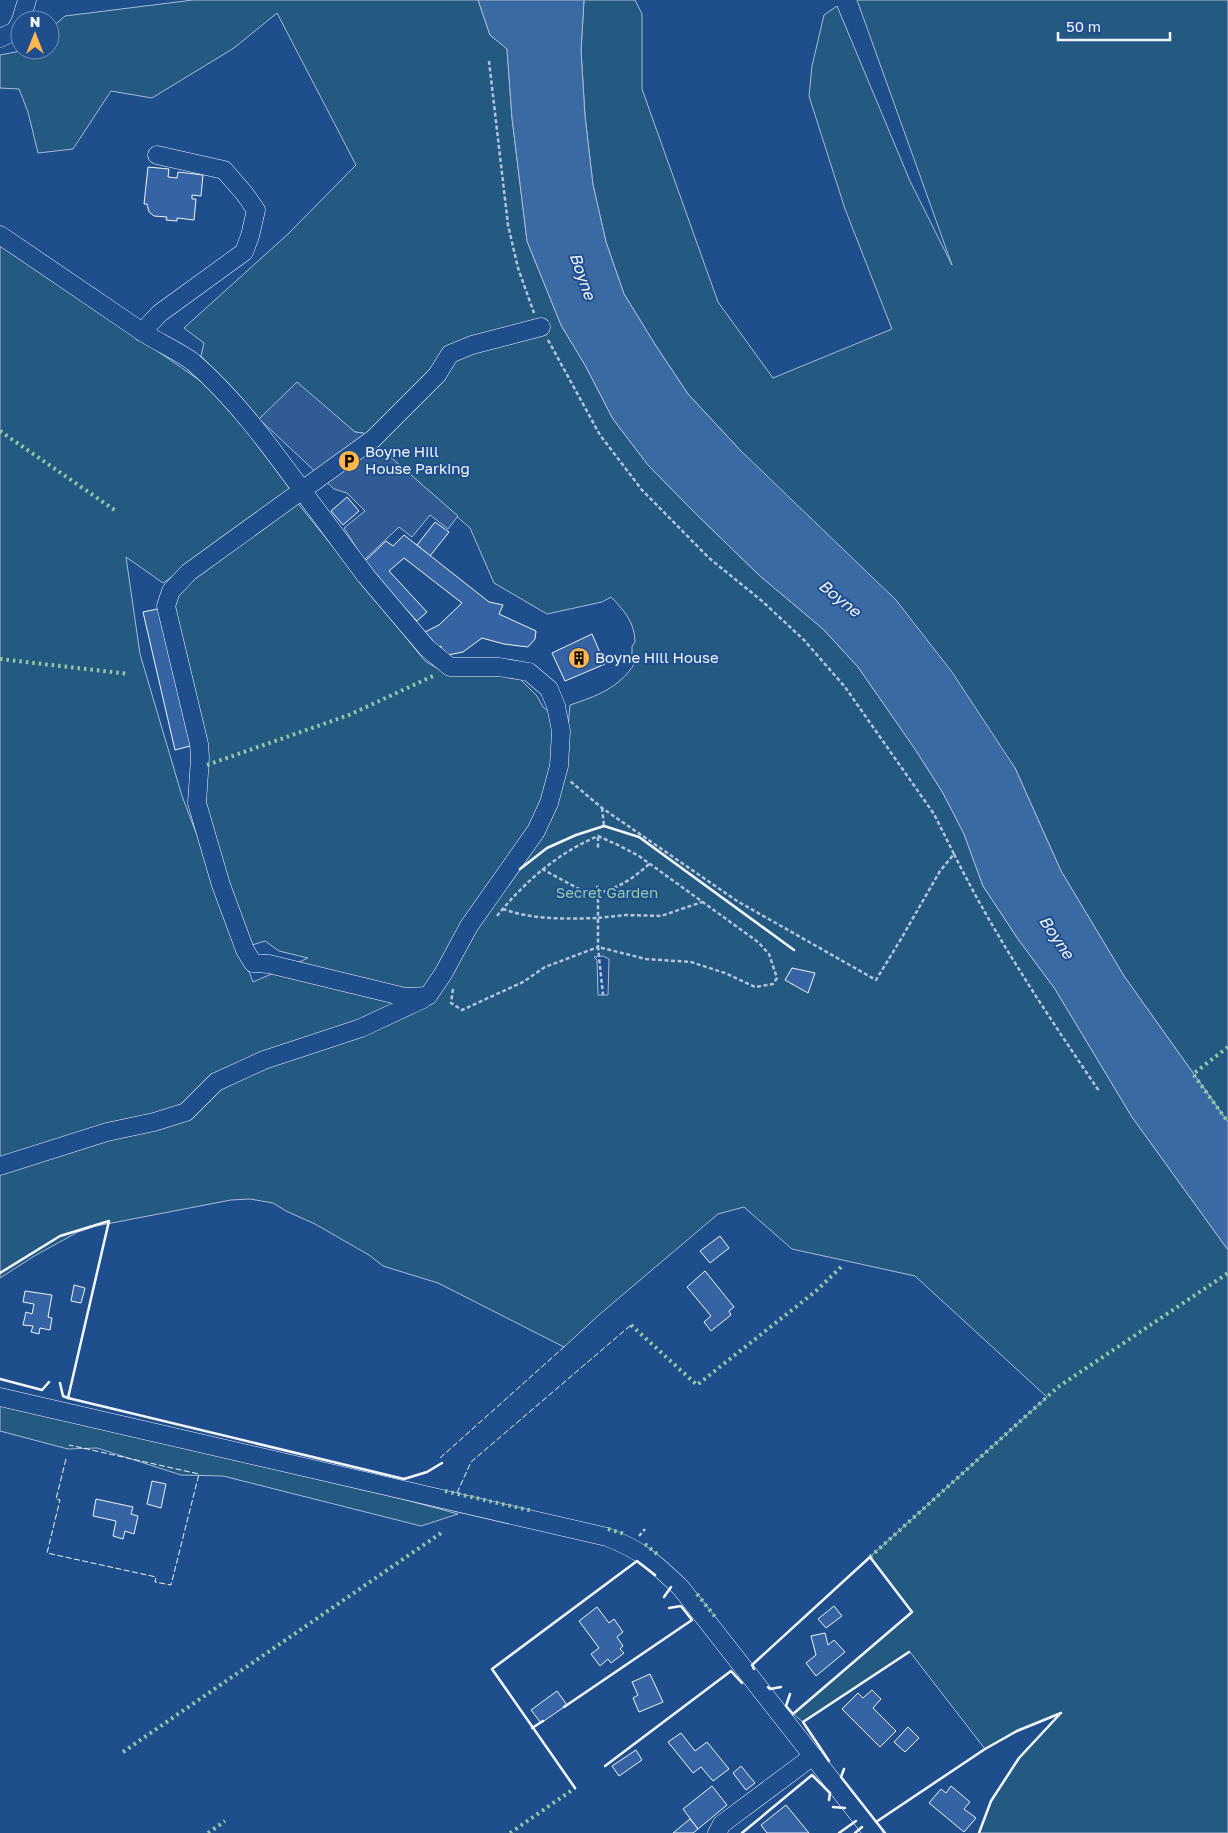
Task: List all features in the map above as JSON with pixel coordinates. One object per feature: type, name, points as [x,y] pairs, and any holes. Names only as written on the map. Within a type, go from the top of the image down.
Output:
[{"type":"street","points":[[142,332],[160,312],[244,252],[256,210],[224,170],[157,155]]},
{"type":"street","points":[[0,235],[142,332],[191,361],[222,390],[268,443],[366,576],[427,648],[450,667],[499,667],[529,672],[549,689],[556,706],[561,731],[558,771],[549,803],[536,831],[469,926],[443,974],[428,996],[361,1028],[264,1060],[216,1082],[186,1112],[154,1122],[107,1132],[0,1166]]},
{"type":"street","points":[[428,996],[405,997],[254,962],[245,950],[224,893],[197,803],[200,758],[198,744],[166,606],[171,591],[188,572],[373,439],[437,375],[450,354],[472,345],[541,326]]},
{"type":"street","points":[[0,1397],[606,1537],[629,1546],[654,1562],[681,1588],[873,1833]]},
{"type":"street","points":[[717,1833],[722,1824],[813,1756]]},
{"type":"path","points":[[489,61],[508,225],[518,268],[541,326],[600,435],[642,490],[709,558],[762,601],[804,640],[839,680],[934,814],[976,899],[1046,1012],[1098,1091]]},
{"type":"path","points":[[558,771],[602,808],[737,901],[876,980],[940,871],[954,854]]},
{"type":"path","points":[[602,808],[604,826]]},
{"type":"path","points":[[598,836],[598,850]]},
{"type":"path","points":[[456,983],[451,1003],[462,1010],[523,982],[545,967],[598,947],[646,959],[691,962],[725,973],[755,987],[774,984],[777,978],[769,954],[739,928],[649,864],[618,845],[598,836],[573,848],[542,869],[509,901],[492,923]]},
{"type":"path","points":[[542,869],[579,889],[598,893],[628,882],[649,864]]},
{"type":"path","points":[[597,884],[598,947],[603,995]]},
{"type":"path","points":[[503,909],[529,916],[568,919],[626,915],[661,916],[702,902]]},
{"type":"green space","name":"Secret Garden","points":[[193,0],[478,0],[490,35],[507,48],[512,118],[527,241],[561,325],[585,365],[613,419],[648,465],[692,510],[760,576],[823,629],[858,667],[943,793],[964,834],[983,886],[1018,939],[1055,989],[1132,1117],[1228,1250],[1228,1833],[979,1833],[991,1801],[1019,1758],[1060,1714],[1017,1730],[985,1749],[910,1652],[803,1722],[793,1714],[912,1613],[870,1557],[1047,1397],[915,1276],[792,1249],[744,1207],[718,1214],[564,1347],[438,1283],[383,1266],[369,1255],[315,1224],[273,1203],[250,1199],[231,1200],[96,1226],[78,1232],[36,1255],[0,1278],[0,242],[215,391],[296,490],[163,583],[126,557],[140,654],[182,796],[253,982],[308,958],[279,951],[265,941],[246,947],[200,808],[173,603],[178,589],[296,501],[425,661],[443,672],[475,673],[519,678],[537,696],[543,707],[552,714],[565,762],[570,705],[615,685],[629,672],[635,663],[632,655],[632,646],[635,642],[635,635],[631,623],[611,597],[602,602],[547,614],[494,583],[470,528],[363,433],[355,432],[338,418],[259,419],[201,356],[204,343],[184,328],[288,234],[356,165],[277,13],[234,48],[152,98],[111,91],[73,149],[38,153],[28,112],[19,89],[0,88],[0,55],[10,53],[10,60],[60,60],[60,20],[65,16]],"holes":[[[603,956],[609,959],[608,995],[598,995],[597,960],[594,957]]]},
{"type":"green space","points":[[584,0],[635,0],[642,14],[642,89],[718,302],[773,378],[892,329],[845,209],[809,96],[812,66],[824,15],[837,6],[910,181],[952,265],[857,0],[1228,0],[1228,1122],[1124,976],[1061,871],[1015,768],[740,450],[688,394],[624,294],[606,242],[593,185],[585,116],[581,50]]},
{"type":"green space","points":[[0,1404],[325,1478],[458,1514],[421,1526],[223,1476],[181,1475],[97,1448],[68,1449],[0,1431]]},
{"type":"shaded area","name":"Boyne Hill House Parking","points":[[297,382],[355,432],[363,433],[458,516],[448,529],[430,515],[412,537],[399,527],[364,560],[344,528],[365,511],[347,493],[334,489],[259,419]]},
{"type":"water","name":"Boyne","points":[[478,0],[584,0],[581,50],[585,116],[593,185],[606,242],[624,294],[688,394],[740,450],[896,600],[952,672],[1015,768],[1061,871],[1124,976],[1228,1122],[1228,1250],[1132,1117],[1055,989],[1018,939],[983,886],[964,834],[943,793],[858,667],[823,629],[760,576],[692,510],[648,465],[613,419],[585,365],[561,325],[527,241],[512,118],[507,49],[490,35]]},
{"type":"building","points":[[148,167],[169,169],[168,177],[177,178],[178,172],[203,175],[201,196],[192,195],[192,199],[196,199],[194,220],[177,218],[177,221],[166,220],[167,217],[154,216],[149,212],[147,204],[144,204]]},
{"type":"building","points":[[347,497],[359,511],[343,525],[331,511]]},
{"type":"building","points":[[435,522],[449,532],[430,556],[417,545]]},
{"type":"building","points":[[404,535],[489,602],[503,605],[499,614],[536,631],[535,639],[528,647],[504,644],[482,638],[463,652],[443,656],[441,646],[436,648],[425,632],[439,625],[462,603],[404,558],[389,571],[427,612],[417,621],[363,563],[386,541],[393,546]]},
{"type":"building","points":[[162,608],[194,745],[175,750],[143,612]]},
{"type":"building","name":"Boyne Hill House","points":[[592,634],[605,664],[565,681],[552,653]]},
{"type":"building","points":[[792,968],[815,973],[808,993],[785,980]]},
{"type":"building","points":[[720,1236],[729,1248],[710,1263],[700,1251]]},
{"type":"building","points":[[705,1271],[734,1307],[729,1311],[731,1315],[711,1331],[704,1322],[711,1316],[687,1287]]},
{"type":"building","points":[[74,1285],[85,1288],[81,1303],[71,1301]]},
{"type":"building","points":[[25,1291],[52,1295],[48,1317],[52,1318],[50,1330],[40,1328],[39,1334],[31,1332],[33,1326],[23,1325],[26,1312],[32,1314],[34,1304],[23,1302]]},
{"type":"building","points":[[152,1481],[166,1484],[161,1508],[147,1504]]},
{"type":"building","points":[[96,1499],[133,1507],[131,1514],[138,1516],[134,1534],[125,1531],[123,1539],[113,1536],[116,1521],[93,1516]]},
{"type":"building","points":[[834,1606],[842,1616],[826,1628],[818,1619]]},
{"type":"building","points":[[597,1607],[609,1623],[614,1619],[623,1632],[617,1637],[623,1646],[620,1649],[624,1653],[611,1663],[608,1659],[600,1666],[591,1654],[599,1648],[579,1621]]},
{"type":"building","points":[[825,1633],[828,1645],[834,1640],[845,1652],[816,1676],[806,1663],[816,1655],[811,1636]]},
{"type":"building","points":[[650,1674],[663,1702],[639,1712],[633,1698],[638,1695],[632,1682]]},
{"type":"building","points":[[872,1690],[881,1699],[873,1708],[896,1731],[880,1747],[842,1709],[858,1693],[863,1698]]},
{"type":"building","points":[[557,1691],[567,1705],[541,1723],[531,1710]]},
{"type":"building","points":[[908,1727],[919,1738],[905,1752],[894,1742]]},
{"type":"building","points":[[681,1733],[695,1751],[707,1742],[729,1769],[713,1781],[701,1767],[693,1773],[668,1742]]},
{"type":"building","points":[[636,1750],[642,1760],[619,1776],[612,1766]]},
{"type":"building","points":[[741,1766],[755,1783],[746,1790],[733,1773]]},
{"type":"building","points":[[712,1786],[727,1805],[698,1829],[683,1809]]},
{"type":"building","points":[[951,1786],[970,1802],[964,1809],[976,1818],[964,1832],[929,1803],[941,1789],[946,1793]]},
{"type":"building","points":[[786,1805],[809,1833],[767,1833],[761,1825]]},
{"type":"building","points":[[690,1819],[698,1829],[693,1833],[673,1833]]},
{"type":"hedge","points":[[0,431],[116,511]]},
{"type":"hedge","points":[[0,659],[129,674]]},
{"type":"hedge","points":[[207,765],[349,715],[433,676]]},
{"type":"hedge","points":[[1228,1047],[1193,1074],[1228,1122]]},
{"type":"hedge","points":[[631,1325],[697,1385],[816,1291],[841,1267]]},
{"type":"hedge","points":[[870,1557],[1058,1387],[1228,1273]]},
{"type":"hedge","points":[[445,1491],[533,1511]]},
{"type":"hedge","points":[[608,1529],[625,1534]]},
{"type":"hedge","points":[[123,1752],[441,1533]]},
{"type":"hedge","points":[[645,1544],[657,1554]]},
{"type":"hedge","points":[[697,1594],[716,1618]]},
{"type":"hedge","points":[[510,1833],[575,1788]]},
{"type":"hedge","points":[[208,1833],[225,1821]]},
{"type":"fence","points":[[457,1493],[471,1462],[631,1325]]},
{"type":"fence","points":[[440,1458],[564,1347]]},
{"type":"fence","points":[[66,1459],[56,1499],[60,1500],[47,1553],[156,1577],[155,1582],[171,1585],[199,1474],[69,1445]]},
{"type":"wall","points":[[520,869],[547,848],[576,835],[604,826],[639,837],[794,950]]},
{"type":"wall","points":[[0,1273],[60,1236],[109,1221],[68,1398],[63,1396],[60,1383]]},
{"type":"wall","points":[[0,1379],[42,1390],[49,1382]]},
{"type":"wall","points":[[68,1398],[404,1479],[427,1472],[442,1463]]},
{"type":"wall","points":[[754,1669],[752,1665],[870,1557],[912,1612],[793,1714],[786,1706],[790,1694]]},
{"type":"wall","points":[[575,1788],[492,1669],[637,1561],[655,1575]]},
{"type":"wall","points":[[664,1597],[671,1587]]},
{"type":"wall","points":[[564,1707],[692,1620],[681,1606],[669,1608]]},
{"type":"wall","points":[[829,1761],[803,1722],[909,1652]]},
{"type":"wall","points":[[605,1766],[731,1671],[742,1683]]},
{"type":"wall","points":[[768,1687],[770,1689],[781,1687]]},
{"type":"wall","points":[[876,1822],[985,1749],[1017,1731],[1061,1713]]},
{"type":"wall","points":[[979,1833],[991,1801],[1019,1758],[1059,1715]]},
{"type":"wall","points":[[532,1728],[543,1721]]},
{"type":"wall","points":[[844,1769],[841,1777],[885,1833]]},
{"type":"wall","points":[[742,1833],[812,1775],[830,1793],[829,1800]]},
{"type":"wall","points":[[833,1807],[845,1808]]},
{"type":"wall","points":[[839,1833],[856,1821]]},
{"type":"wall","points":[[855,1833],[862,1827]]},
{"type":"place","name":"Boyne Hill House Parking","points":[[349,461]]},
{"type":"place","name":"Boyne Hill House","points":[[579,658]]}]
